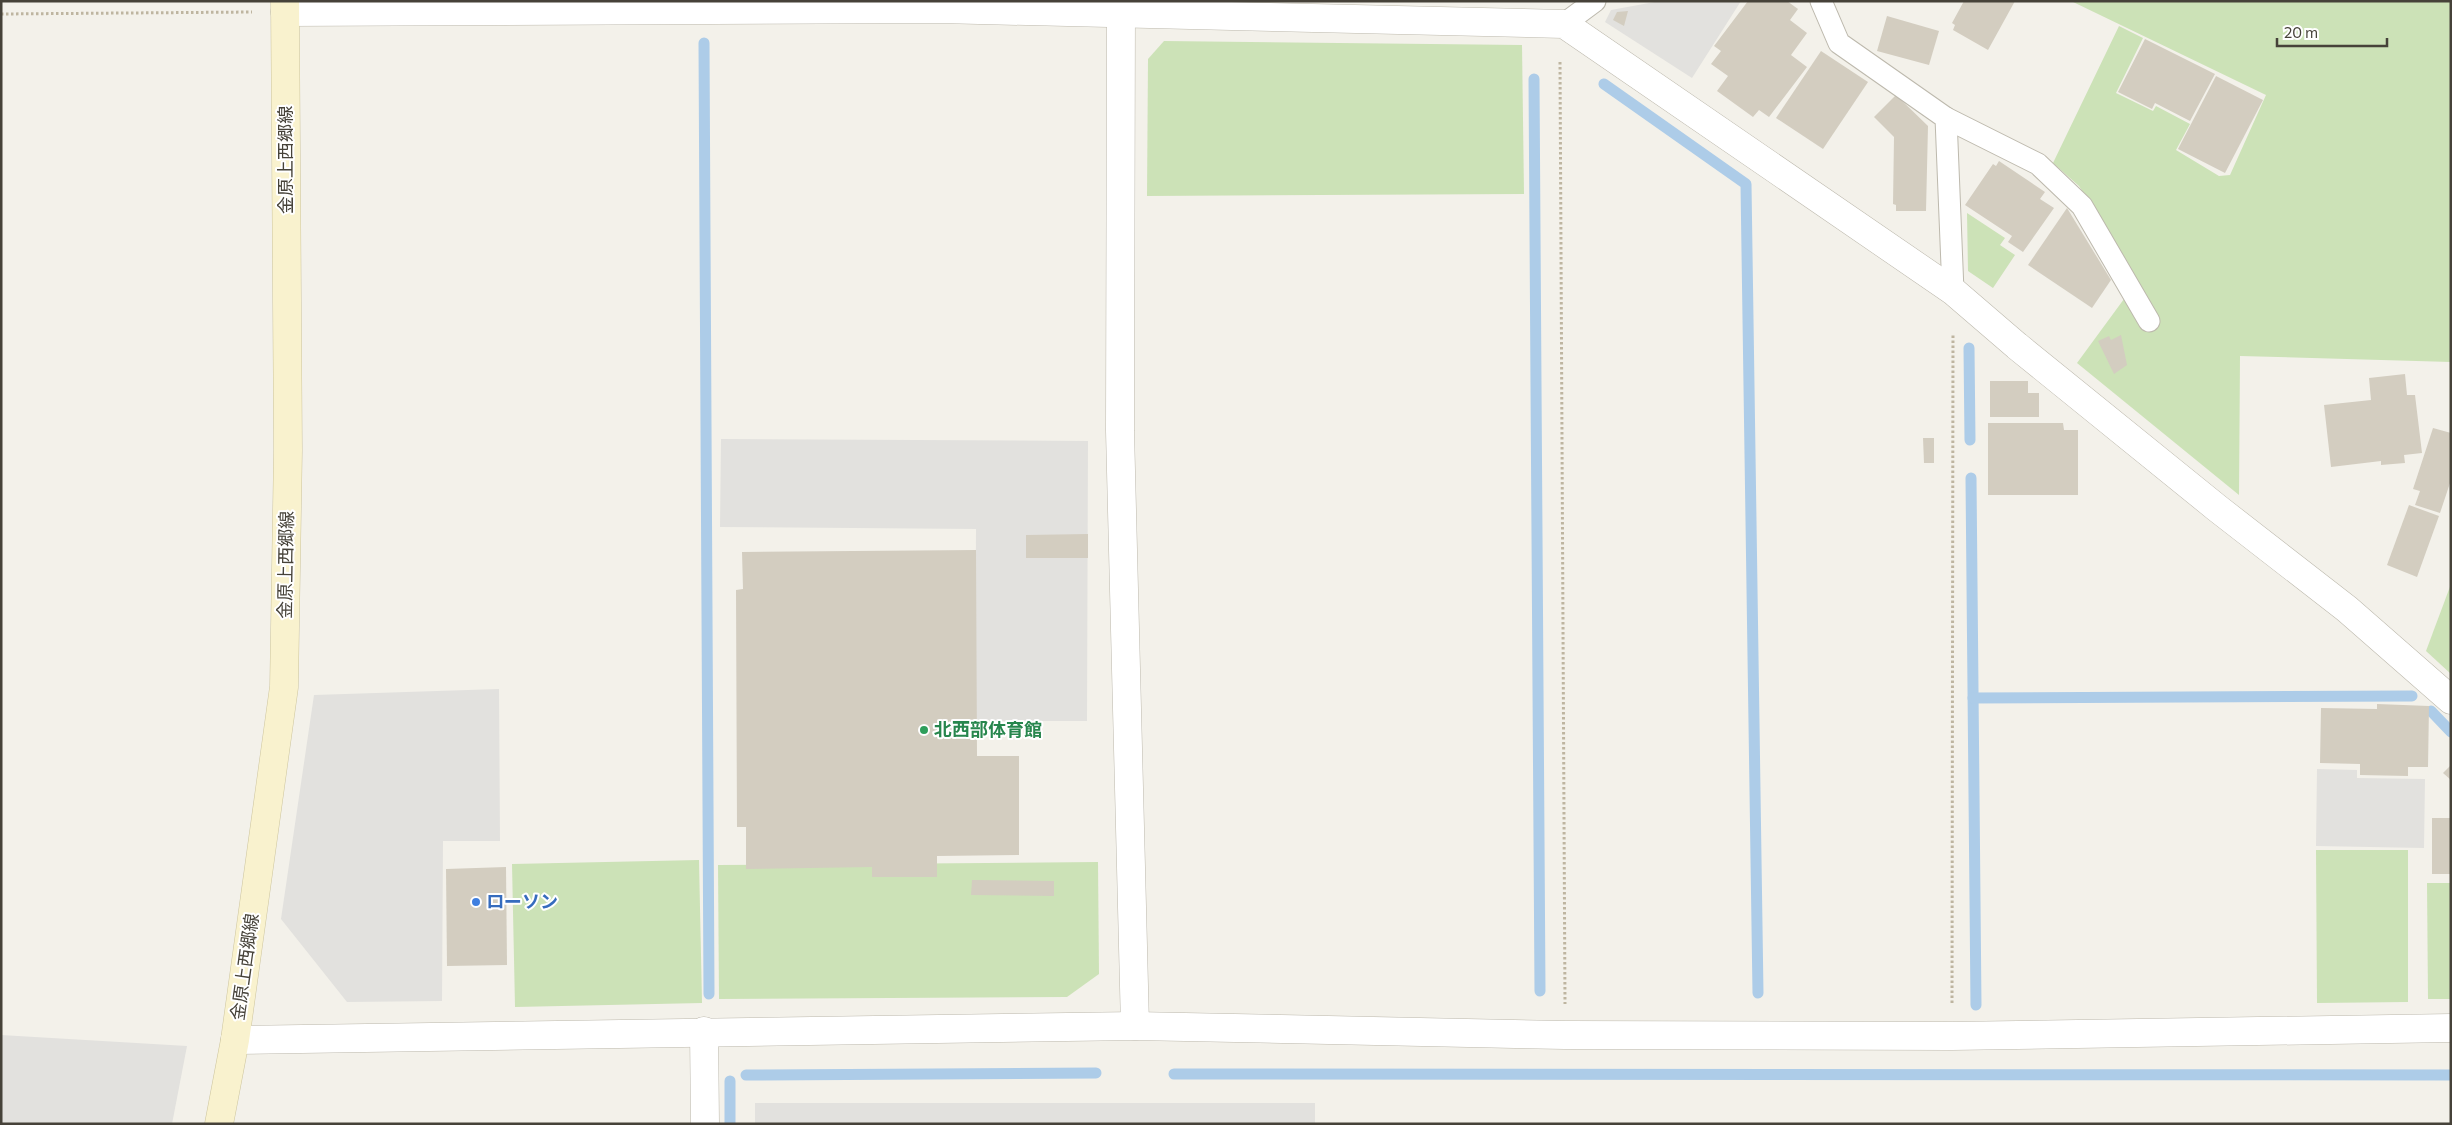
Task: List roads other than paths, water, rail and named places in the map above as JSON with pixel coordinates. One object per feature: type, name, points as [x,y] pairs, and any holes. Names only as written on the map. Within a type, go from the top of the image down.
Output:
[{"type":"main road","name":"金原上西郷線","points":[[219,1124],[234,1040],[284,687],[288,450],[285,6]]},
{"type":"street","points":[[285,6],[940,9],[1121,7],[1564,24],[1953,291],[2017,346],[2216,508],[2347,609],[2451,700]]},
{"type":"street","points":[[1121,7],[1120,431],[1135,1026]]},
{"type":"street","points":[[234,1040],[704,1031],[1135,1026],[1565,1035],[1952,1036],[2451,1028]]},
{"type":"street","points":[[704,1031],[705,1124]]},
{"type":"lane","points":[[1564,24],[1596,1]]},
{"type":"lane","points":[[1821,1],[1839,43],[1946,118],[2038,164],[2082,206],[2149,321]]},
{"type":"lane","points":[[1946,118],[1953,291]]},
{"type":"waterway","points":[[704,43],[709,994]]},
{"type":"waterway","points":[[1534,79],[1540,991]]},
{"type":"waterway","points":[[1604,84],[1746,184],[1758,993]]},
{"type":"waterway","points":[[1969,348],[1970,440]]},
{"type":"waterway","points":[[1971,478],[1976,1005]]},
{"type":"waterway","points":[[1973,698],[2412,696]]},
{"type":"waterway","points":[[2431,711],[2451,732]]},
{"type":"waterway","points":[[746,1075],[1096,1073]]},
{"type":"waterway","points":[[1174,1074],[2451,1075]]},
{"type":"waterway","points":[[730,1081],[730,1124]]},
{"type":"place","name":"北西部体育館","points":[[924,730]]},
{"type":"place","name":"ローソン","points":[[476,902]]}]
